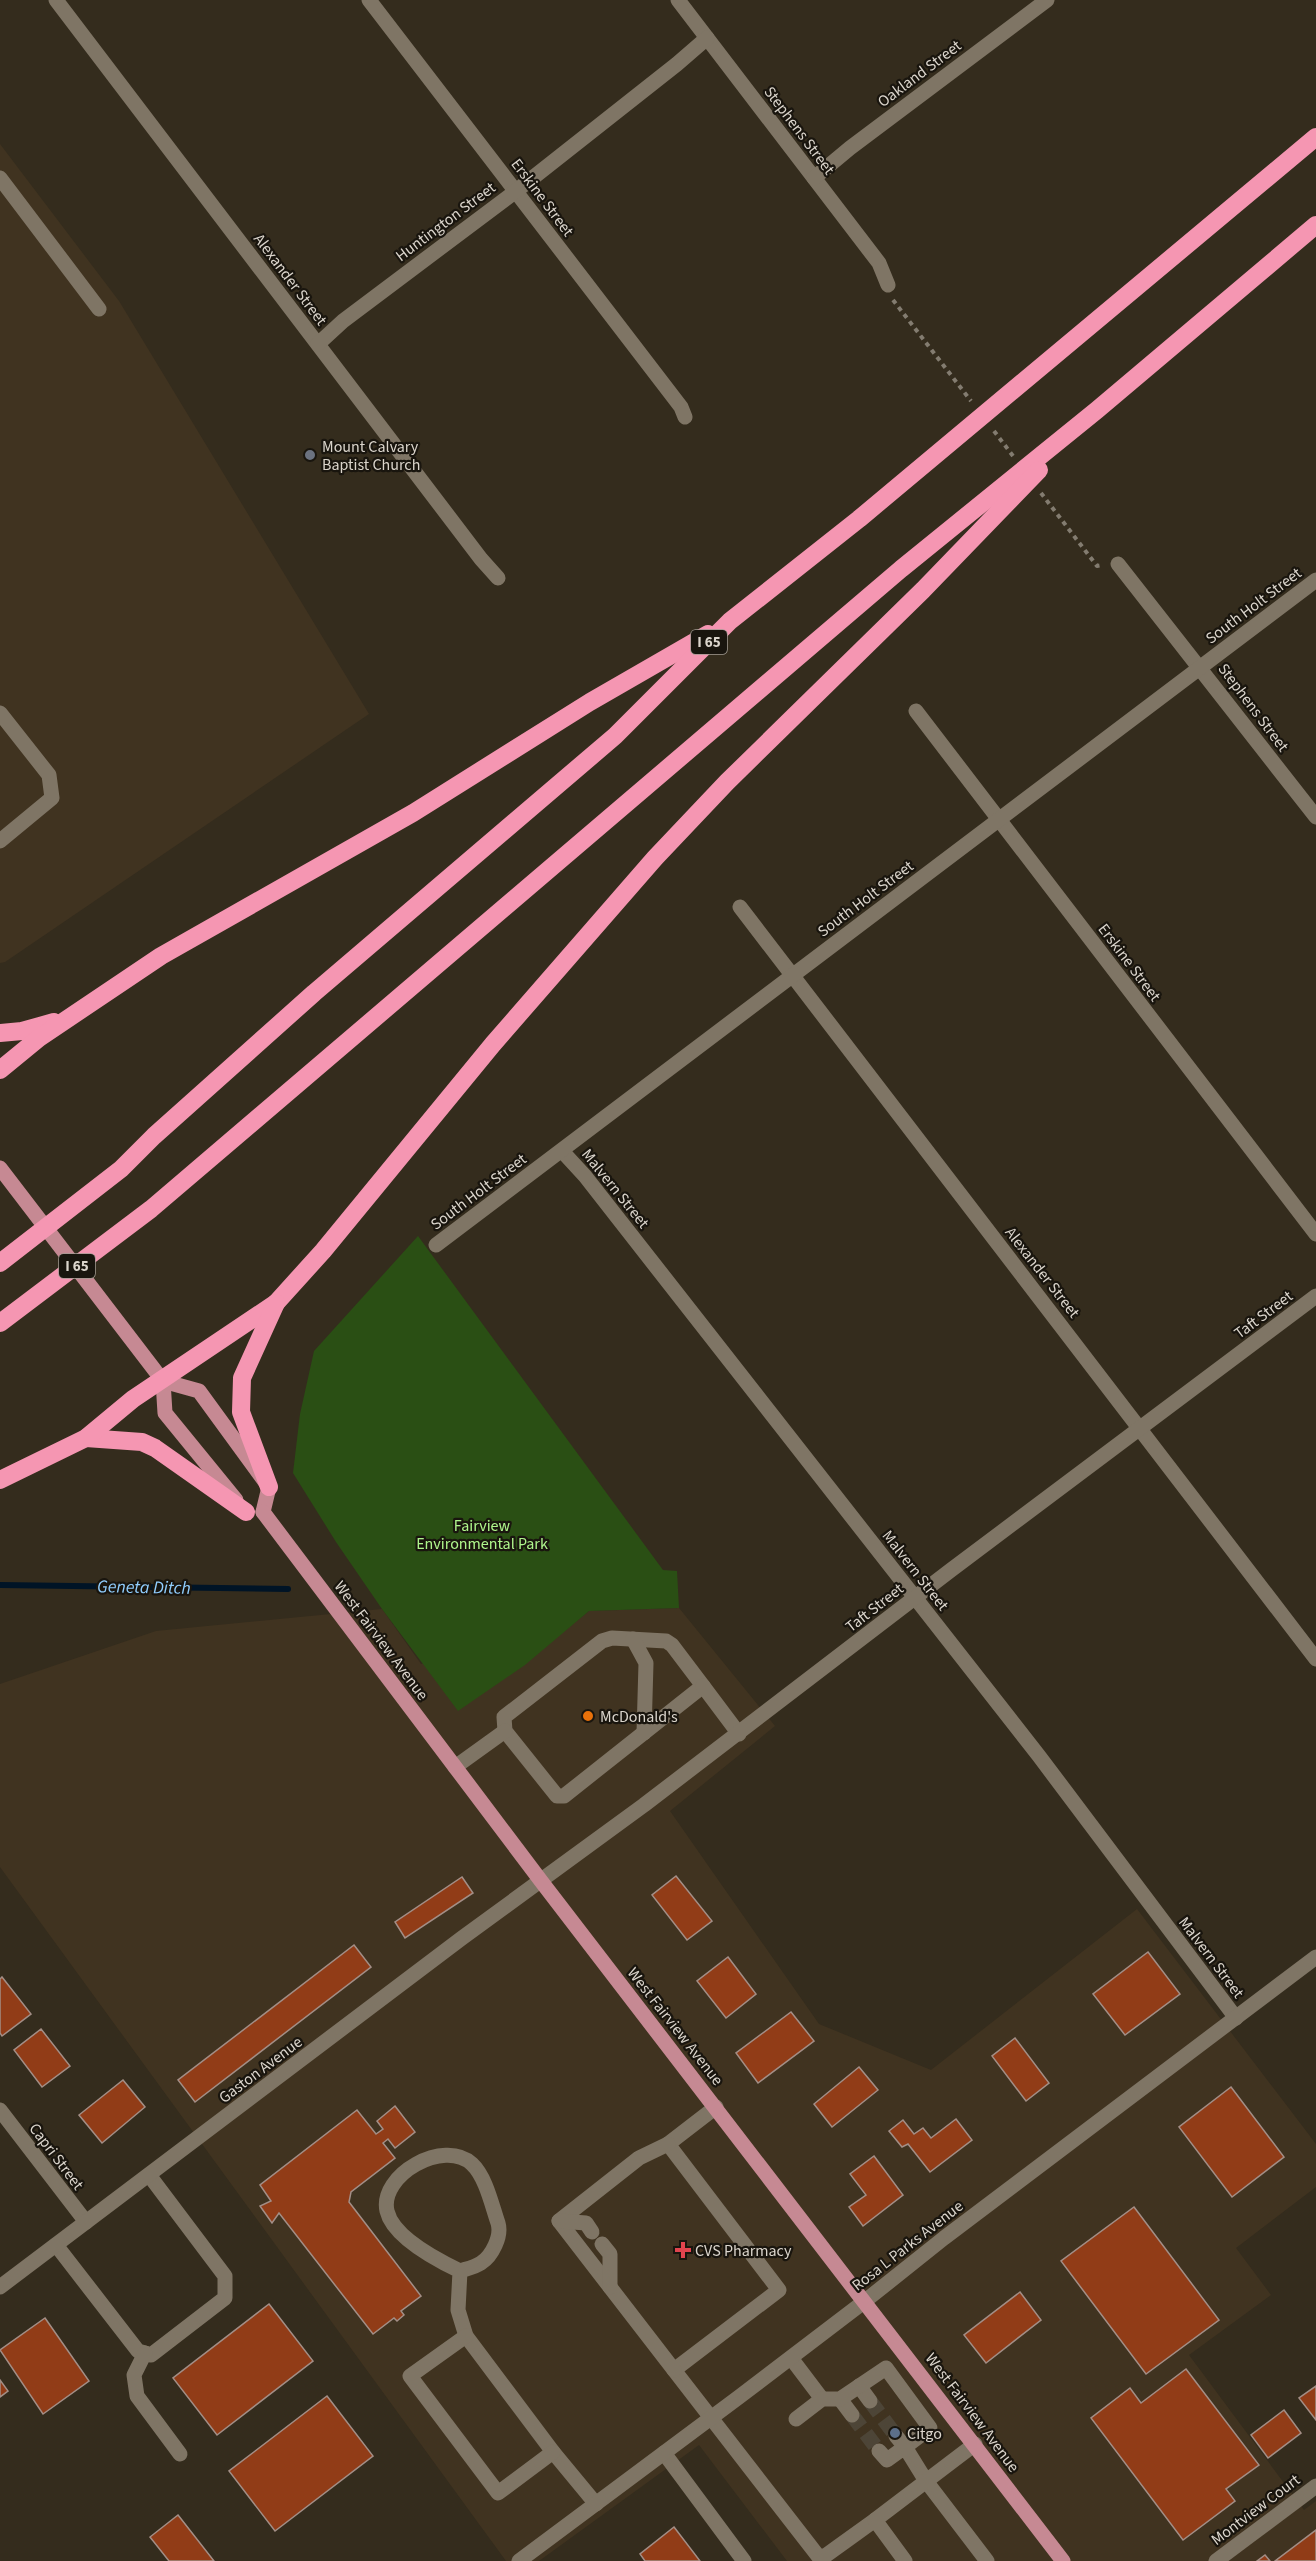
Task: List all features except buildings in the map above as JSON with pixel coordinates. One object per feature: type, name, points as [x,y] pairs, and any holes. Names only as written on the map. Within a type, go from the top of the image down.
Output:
[{"type":"highway","name":"I 65","points":[[0,1263],[121,1169],[154,1136],[314,993],[615,736],[730,621],[859,519],[1316,137]]},
{"type":"highway","name":"I 65","points":[[1,1323],[151,1209],[901,569],[1097,410],[1316,225]]},
{"type":"highway","points":[[0,1480],[86,1438],[133,1399],[276,1303],[323,1251],[508,1026],[655,858],[735,773],[923,590],[1097,410]]},
{"type":"highway","points":[[0,1070],[67,1018],[160,956],[412,813],[590,702],[730,621]]},
{"type":"highway","points":[[0,1033],[22,1031],[67,1018]]},
{"type":"highway","points":[[269,1487],[241,1412],[242,1378],[276,1303]]},
{"type":"highway","points":[[86,1438],[142,1442],[156,1448],[254,1512]]},
{"type":"main road","points":[[0,1168],[163,1381],[199,1391],[269,1487],[254,1512]]},
{"type":"main road","name":"West Fairview Avenue","points":[[163,1381],[165,1413],[254,1512],[455,1767],[1064,2561]]},
{"type":"street","name":"Alexander Street","points":[[56,0],[481,559],[498,578]]},
{"type":"street","name":"Erskine Street","points":[[369,0],[681,407],[685,417]]},
{"type":"street","name":"Stephens Street","points":[[678,0],[879,263],[888,285]]},
{"type":"street","name":"Oakland Street","points":[[814,178],[850,148],[1047,0]]},
{"type":"street","name":"Huntington Street","points":[[318,344],[343,321],[516,191],[707,38]]},
{"type":"street","points":[[0,178],[99,309]]},
{"type":"street","name":"Stephens Street","points":[[1118,564],[1201,667],[1316,817]]},
{"type":"street","name":"South Holt Street","points":[[436,1245],[1316,580]]},
{"type":"street","name":"Erskine Street","points":[[916,711],[1316,1234]]},
{"type":"street","points":[[0,713],[49,775],[52,798],[0,842]]},
{"type":"street","name":"Alexander Street","points":[[740,907],[1316,1659]]},
{"type":"street","name":"Malvern Street","points":[[562,1150],[1039,1756],[1236,2018]]},
{"type":"street","name":"Taft Street","points":[[541,1881],[739,1734],[915,1598],[1316,1296]]},
{"type":"street","points":[[703,1686],[564,1796],[557,1796],[506,1731],[504,1717],[602,1641],[612,1638],[666,1641],[672,1645],[703,1686],[739,1734]]},
{"type":"street","points":[[633,1639],[646,1663],[644,1733]]},
{"type":"street","points":[[455,1767],[506,1731]]},
{"type":"street","name":"Gaston Avenue","points":[[0,2287],[462,1938],[541,1881]]},
{"type":"street","name":"Rosa L Parks Avenue","points":[[519,2561],[791,2358],[944,2238],[1316,1957]]},
{"type":"street","points":[[559,2221],[639,2158],[668,2144],[716,2108]]},
{"type":"street","name":"Capri Street","points":[[0,2110],[86,2222]]},
{"type":"street","points":[[668,2144],[779,2290],[674,2370]]},
{"type":"street","points":[[456,2154],[473,2165],[484,2185],[499,2227],[496,2245],[483,2262],[460,2271],[432,2258],[400,2231],[387,2211],[388,2192],[404,2171],[435,2155],[456,2154]]},
{"type":"street","points":[[56,2245],[138,2351],[151,2355],[225,2298],[225,2276],[149,2175]]},
{"type":"street","points":[[559,2221],[586,2223],[610,2254],[610,2287]]},
{"type":"street","points":[[559,2221],[818,2556],[825,2556],[975,2444]]},
{"type":"street","points":[[460,2271],[458,2310],[466,2336],[553,2452],[596,2504]]},
{"type":"street","points":[[466,2336],[410,2376],[498,2493],[553,2452]]},
{"type":"street","points":[[145,2353],[134,2375],[138,2396],[180,2454]]},
{"type":"street","points":[[791,2358],[822,2399]]},
{"type":"street","points":[[796,2419],[822,2399],[840,2399],[886,2368],[930,2428],[901,2442],[887,2460],[879,2451]]},
{"type":"street","points":[[859,2386],[870,2401]]},
{"type":"street","points":[[840,2399],[852,2415]]},
{"type":"street","points":[[901,2442],[926,2481],[987,2561]]},
{"type":"street","points":[[664,2453],[744,2561]]},
{"type":"street","name":"Montview Court","points":[[1216,2561],[1316,2486]]},
{"type":"street","points":[[874,2520],[905,2561]]},
{"type":"path","points":[[888,285],[891,297],[976,408]]},
{"type":"path","points":[[990,427],[1018,464]]},
{"type":"path","points":[[1040,492],[1097,566],[1118,564]]},
{"type":"shaded area","points":[[0,144],[119,301],[369,714],[5,962],[0,963]]},
{"type":"shaded area","points":[[679,1608],[775,1726],[670,1811],[819,2024],[931,2070],[1137,1909],[1316,2144],[1316,2187],[1236,2248],[1271,2295],[1189,2355],[1304,2510],[1316,2501],[1316,2561],[787,2561],[699,2445],[539,2561],[506,2561],[0,1867],[0,1684],[156,1631],[382,1609],[421,1664],[560,1634],[589,1611]]},
{"type":"green space","name":"Fairview Environmental Park","points":[[418,1236],[663,1570],[677,1571],[679,1608],[589,1611],[525,1665],[458,1711],[382,1609],[336,1542],[293,1473],[300,1414],[314,1351]]},
{"type":"waterway","name":"Geneta Ditch","points":[[0,1585],[288,1589]]},
{"type":"tunnel","points":[[870,2401],[896,2436]]},
{"type":"tunnel","points":[[852,2415],[879,2451]]},
{"type":"place","name":"Mount Calvary Baptist Church","points":[[310,455]]},
{"type":"place","name":"McDonald's","points":[[588,1716]]},
{"type":"place","name":"CVS Pharmacy","points":[[683,2250]]},
{"type":"place","name":"Citgo","points":[[895,2433]]}]
